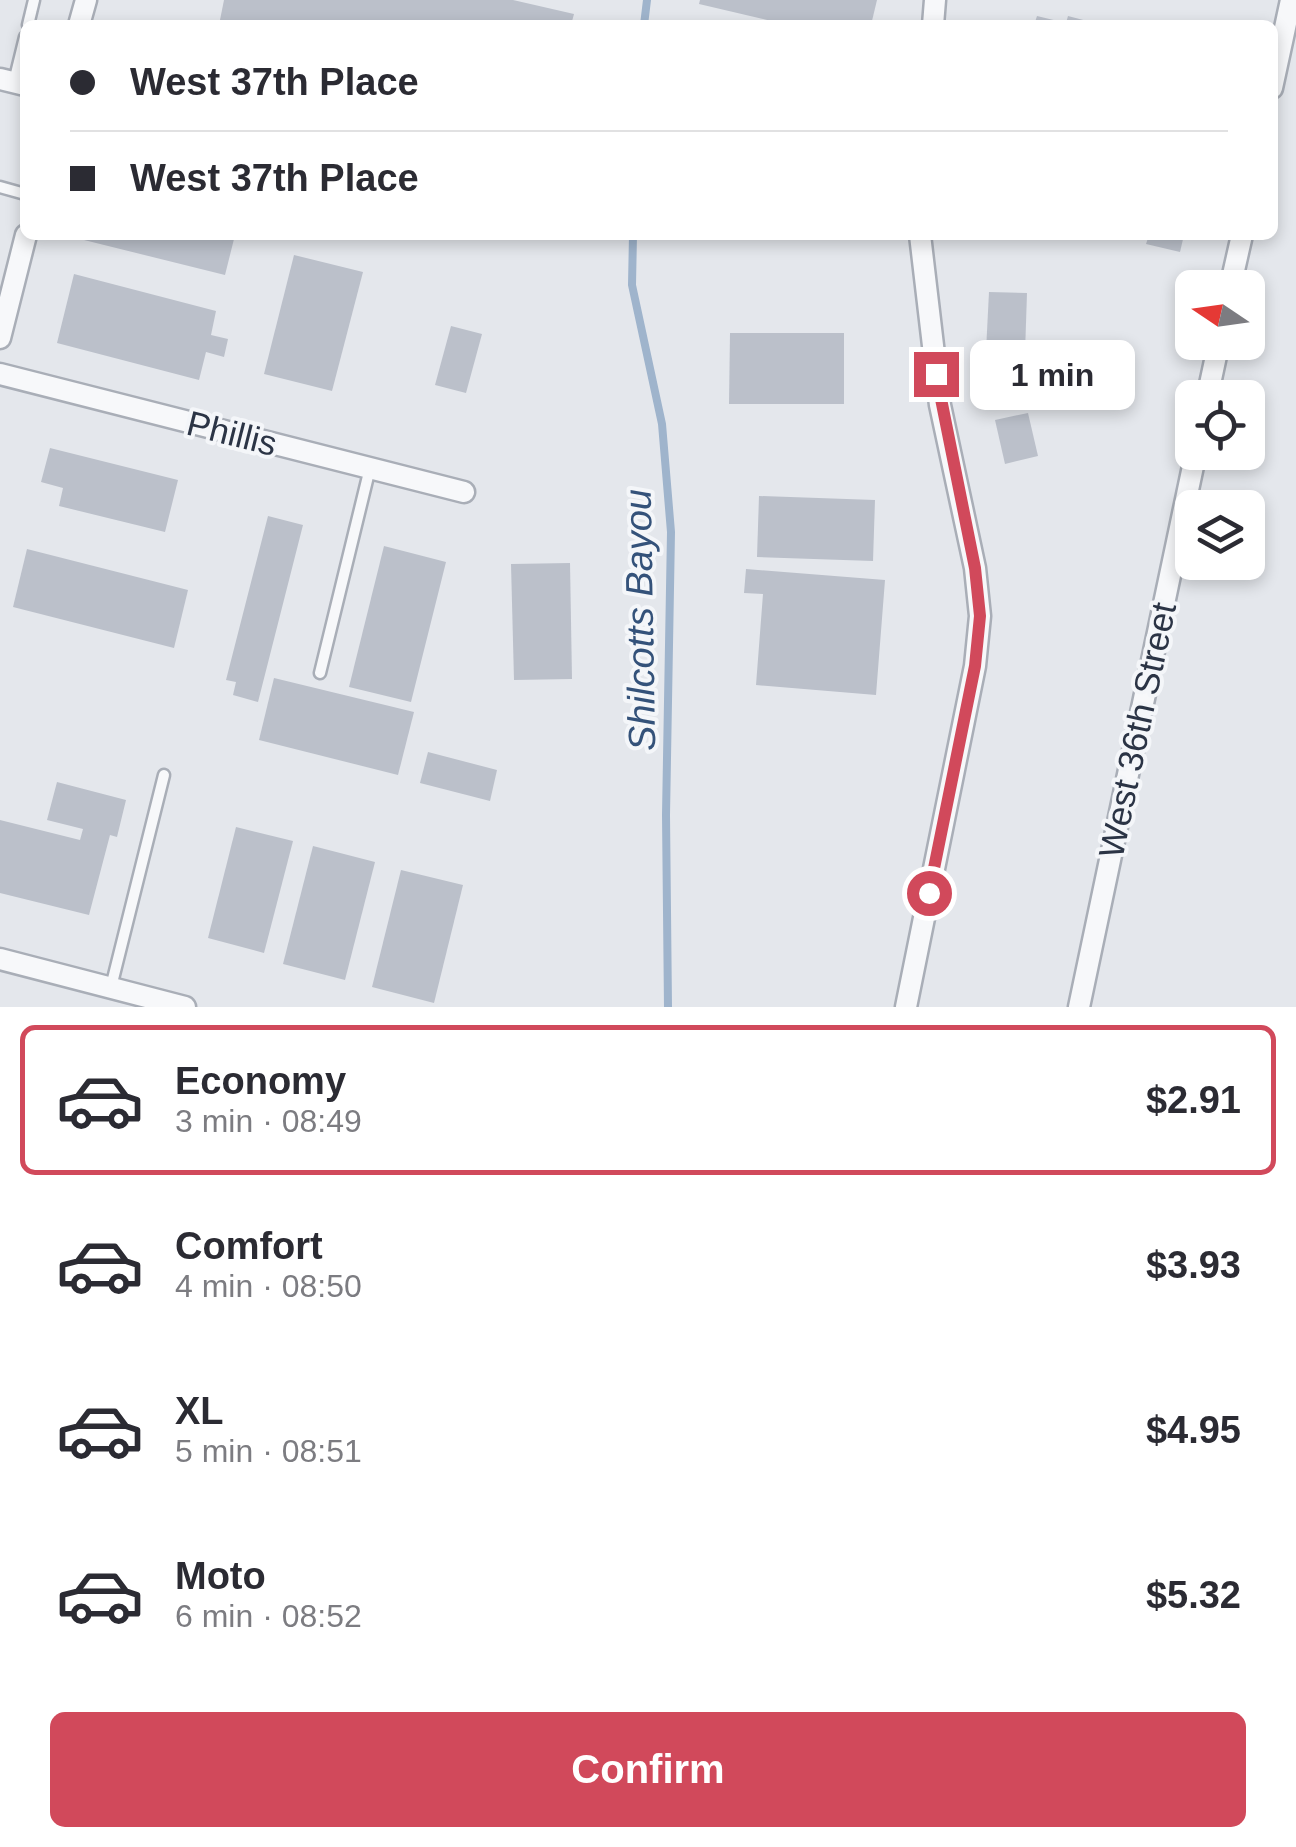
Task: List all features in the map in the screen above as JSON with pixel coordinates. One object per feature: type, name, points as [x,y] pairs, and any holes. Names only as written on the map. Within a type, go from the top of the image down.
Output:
[{"type":"street","points":[[1278,60],[1291,0]]},
{"type":"street","points":[[0,338],[25,240]]},
{"type":"street","points":[[906,1007],[975,666],[980,616],[975,568],[940,405],[921,240]]},
{"type":"street","points":[[1234,270],[1241,240]]},
{"type":"street","name":"Phillis","points":[[0,374],[464,492]]},
{"type":"street","name":"West 36th Street","points":[[1079,1007],[1192,470]]},
{"type":"street","points":[[0,959],[185,1007]]},
{"type":"lane","points":[[13,82],[20,56]]},
{"type":"lane","points":[[320,673],[370,468]]},
{"type":"lane","points":[[110,988],[164,775]]},
{"type":"building","points":[[224,0],[513,0],[574,14],[572,20],[220,20]]},
{"type":"building","points":[[700,0],[877,0],[872,20],[767,20],[699,4]]},
{"type":"building","points":[[84,240],[234,240],[225,275]]},
{"type":"building","points":[[1147,240],[1183,240],[1180,252],[1146,244]]},
{"type":"building","points":[[294,255],[363,272],[332,391],[264,374]]},
{"type":"building","points":[[74,274],[216,311],[211,335],[228,339],[224,357],[206,352],[199,380],[57,343]]},
{"type":"building","points":[[989,292],[1027,293],[1025,353],[986,351]]},
{"type":"building","points":[[451,326],[482,334],[466,393],[435,385]]},
{"type":"building","points":[[730,333],[844,333],[844,404],[729,404]]},
{"type":"building","points":[[1028,413],[1038,456],[1005,464],[995,420]]},
{"type":"building","points":[[50,448],[178,480],[165,532],[59,506],[63,488],[41,482]]},
{"type":"building","points":[[759,496],[875,500],[873,561],[757,557]]},
{"type":"building","points":[[268,516],[303,525],[258,702],[233,695],[236,682],[226,680]]},
{"type":"building","points":[[384,546],[446,562],[411,702],[349,687]]},
{"type":"building","points":[[27,549],[188,590],[174,648],[13,607]]},
{"type":"building","points":[[570,563],[572,679],[514,680],[511,564]]},
{"type":"building","points":[[746,569],[885,580],[876,695],[756,685],[763,594],[744,593]]},
{"type":"building","points":[[274,678],[414,712],[398,775],[259,740]]},
{"type":"building","points":[[428,752],[497,770],[490,801],[420,783]]},
{"type":"building","points":[[57,782],[126,800],[117,837],[110,835],[89,915],[0,893],[0,820],[80,840],[83,829],[47,820]]},
{"type":"building","points":[[236,827],[293,841],[264,953],[208,938]]},
{"type":"building","points":[[313,846],[375,862],[345,980],[283,964]]},
{"type":"building","points":[[401,870],[463,885],[434,1003],[372,987]]},
{"type":"waterway","name":"Shilcotts Bayou","points":[[645,20],[647,0]]},
{"type":"waterway","name":"Shilcotts Bayou","points":[[633,240],[632,285],[662,424],[671,532],[666,815],[668,1007]]},
{"type":"route","points":[[929,893],[975,666],[980,616],[975,568],[936,374]]}]
